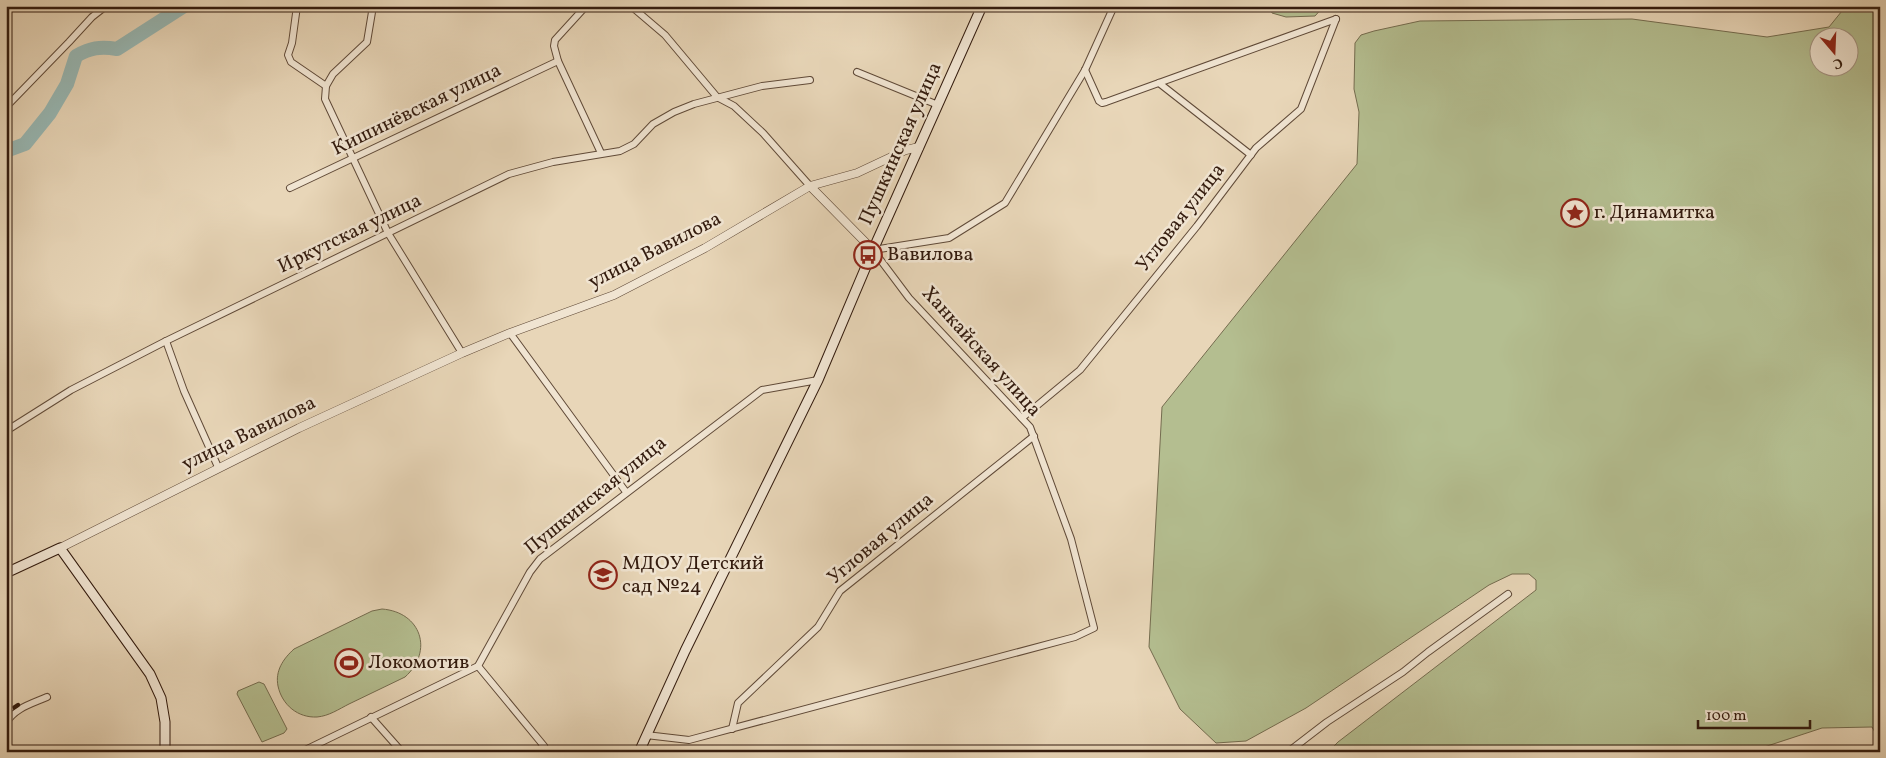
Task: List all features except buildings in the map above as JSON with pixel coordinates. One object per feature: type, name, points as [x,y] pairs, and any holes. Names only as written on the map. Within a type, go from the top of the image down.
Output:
[{"type":"main road","name":"Пушкинская улица","points":[[639,752],[685,651],[818,380],[873,250],[982,6]]},
{"type":"main road","name":"улица Вавилова","points":[[6,573],[60,548]]},
{"type":"main road","points":[[60,548],[150,674],[161,698],[165,722],[165,752]]},
{"type":"street","points":[[6,107],[92,17],[106,6]]},
{"type":"street","points":[[296,6],[289,59],[326,86]]},
{"type":"street","points":[[373,6],[367,42],[337,70],[326,86],[326,104],[388,234],[462,353]]},
{"type":"street","points":[[586,6],[555,40],[554,46],[558,61],[601,153]]},
{"type":"street","points":[[631,6],[665,35],[717,98],[734,106],[763,133],[810,186],[873,250],[949,238],[1005,203],[1085,70],[1114,6]]},
{"type":"street","name":"Угловая улица","points":[[1022,418],[1080,370],[1197,226],[1256,148],[1301,109],[1336,19],[1159,83]]},
{"type":"street","name":"Кишинёвская улица","points":[[290,188],[558,61]]},
{"type":"street","points":[[1085,70],[1099,101],[1102,103],[1159,83],[1251,155]]},
{"type":"street","points":[[858,72],[938,105]]},
{"type":"street","name":"Иркутская улица","points":[[6,432],[71,390],[166,341],[508,174],[553,162],[620,151],[634,144],[653,124],[674,112],[762,86],[810,80]]},
{"type":"street","name":"улица Вавилова","points":[[60,548],[218,468],[462,353],[510,333],[614,295],[705,248],[810,186],[857,173],[906,150],[919,147]]},
{"type":"street","name":"Ханкайская улица","points":[[732,729],[1075,637],[1094,628],[1071,540],[1030,426],[909,298],[873,250]]},
{"type":"street","points":[[510,333],[626,492]]},
{"type":"street","points":[[166,341],[184,392],[218,468]]},
{"type":"street","name":"Пушкинская улица","points":[[478,666],[530,572],[540,559],[762,390],[818,380]]},
{"type":"street","name":"Угловая улица","points":[[732,729],[738,703],[818,626],[840,591],[1034,436]]},
{"type":"street","points":[[1288,752],[1327,722],[1403,672],[1508,594]]},
{"type":"street","points":[[301,752],[478,666],[544,746],[536,752]]},
{"type":"street","points":[[6,723],[19,708],[46,697]]},
{"type":"street","points":[[372,717],[402,752]]},
{"type":"street","points":[[646,735],[689,740],[732,729]]},
{"type":"green space","points":[[1269,6],[1324,6],[1315,16],[1286,17],[1272,13]]},
{"type":"green space","points":[[1846,6],[1880,6],[1880,741],[1872,727],[1822,728],[1749,752],[1328,752],[1338,742],[1536,590],[1536,580],[1529,574],[1512,574],[1489,585],[1306,708],[1246,741],[1216,743],[1180,709],[1149,647],[1162,407],[1357,164],[1359,112],[1354,89],[1355,43],[1361,35],[1420,21],[1632,19],[1767,37],[1808,30],[1808,78],[1858,78],[1858,28],[1823,28],[1829,27]]},
{"type":"green space","name":"Локомотив","points":[[382,609],[406,617],[419,634],[421,645],[419,656],[414,667],[405,677],[326,715],[310,717],[297,713],[292,709],[283,699],[277,681],[283,661],[290,653],[294,649],[372,611]]},
{"type":"green space","points":[[259,682],[264,684],[287,729],[284,733],[262,742],[237,694],[238,691]]},
{"type":"waterway","points":[[6,151],[25,144],[50,113],[67,84],[76,56],[95,48],[117,49],[184,6]]},
{"type":"railway","points":[[6,713],[18,705]]},
{"type":"place","name":"г. Динамитка","points":[[1575,213]]},
{"type":"place","name":"Вавилова","points":[[868,255]]},
{"type":"place","name":"МДОУ Детский сад №24","points":[[603,575]]},
{"type":"place","name":"Локомотив","points":[[349,663]]}]
